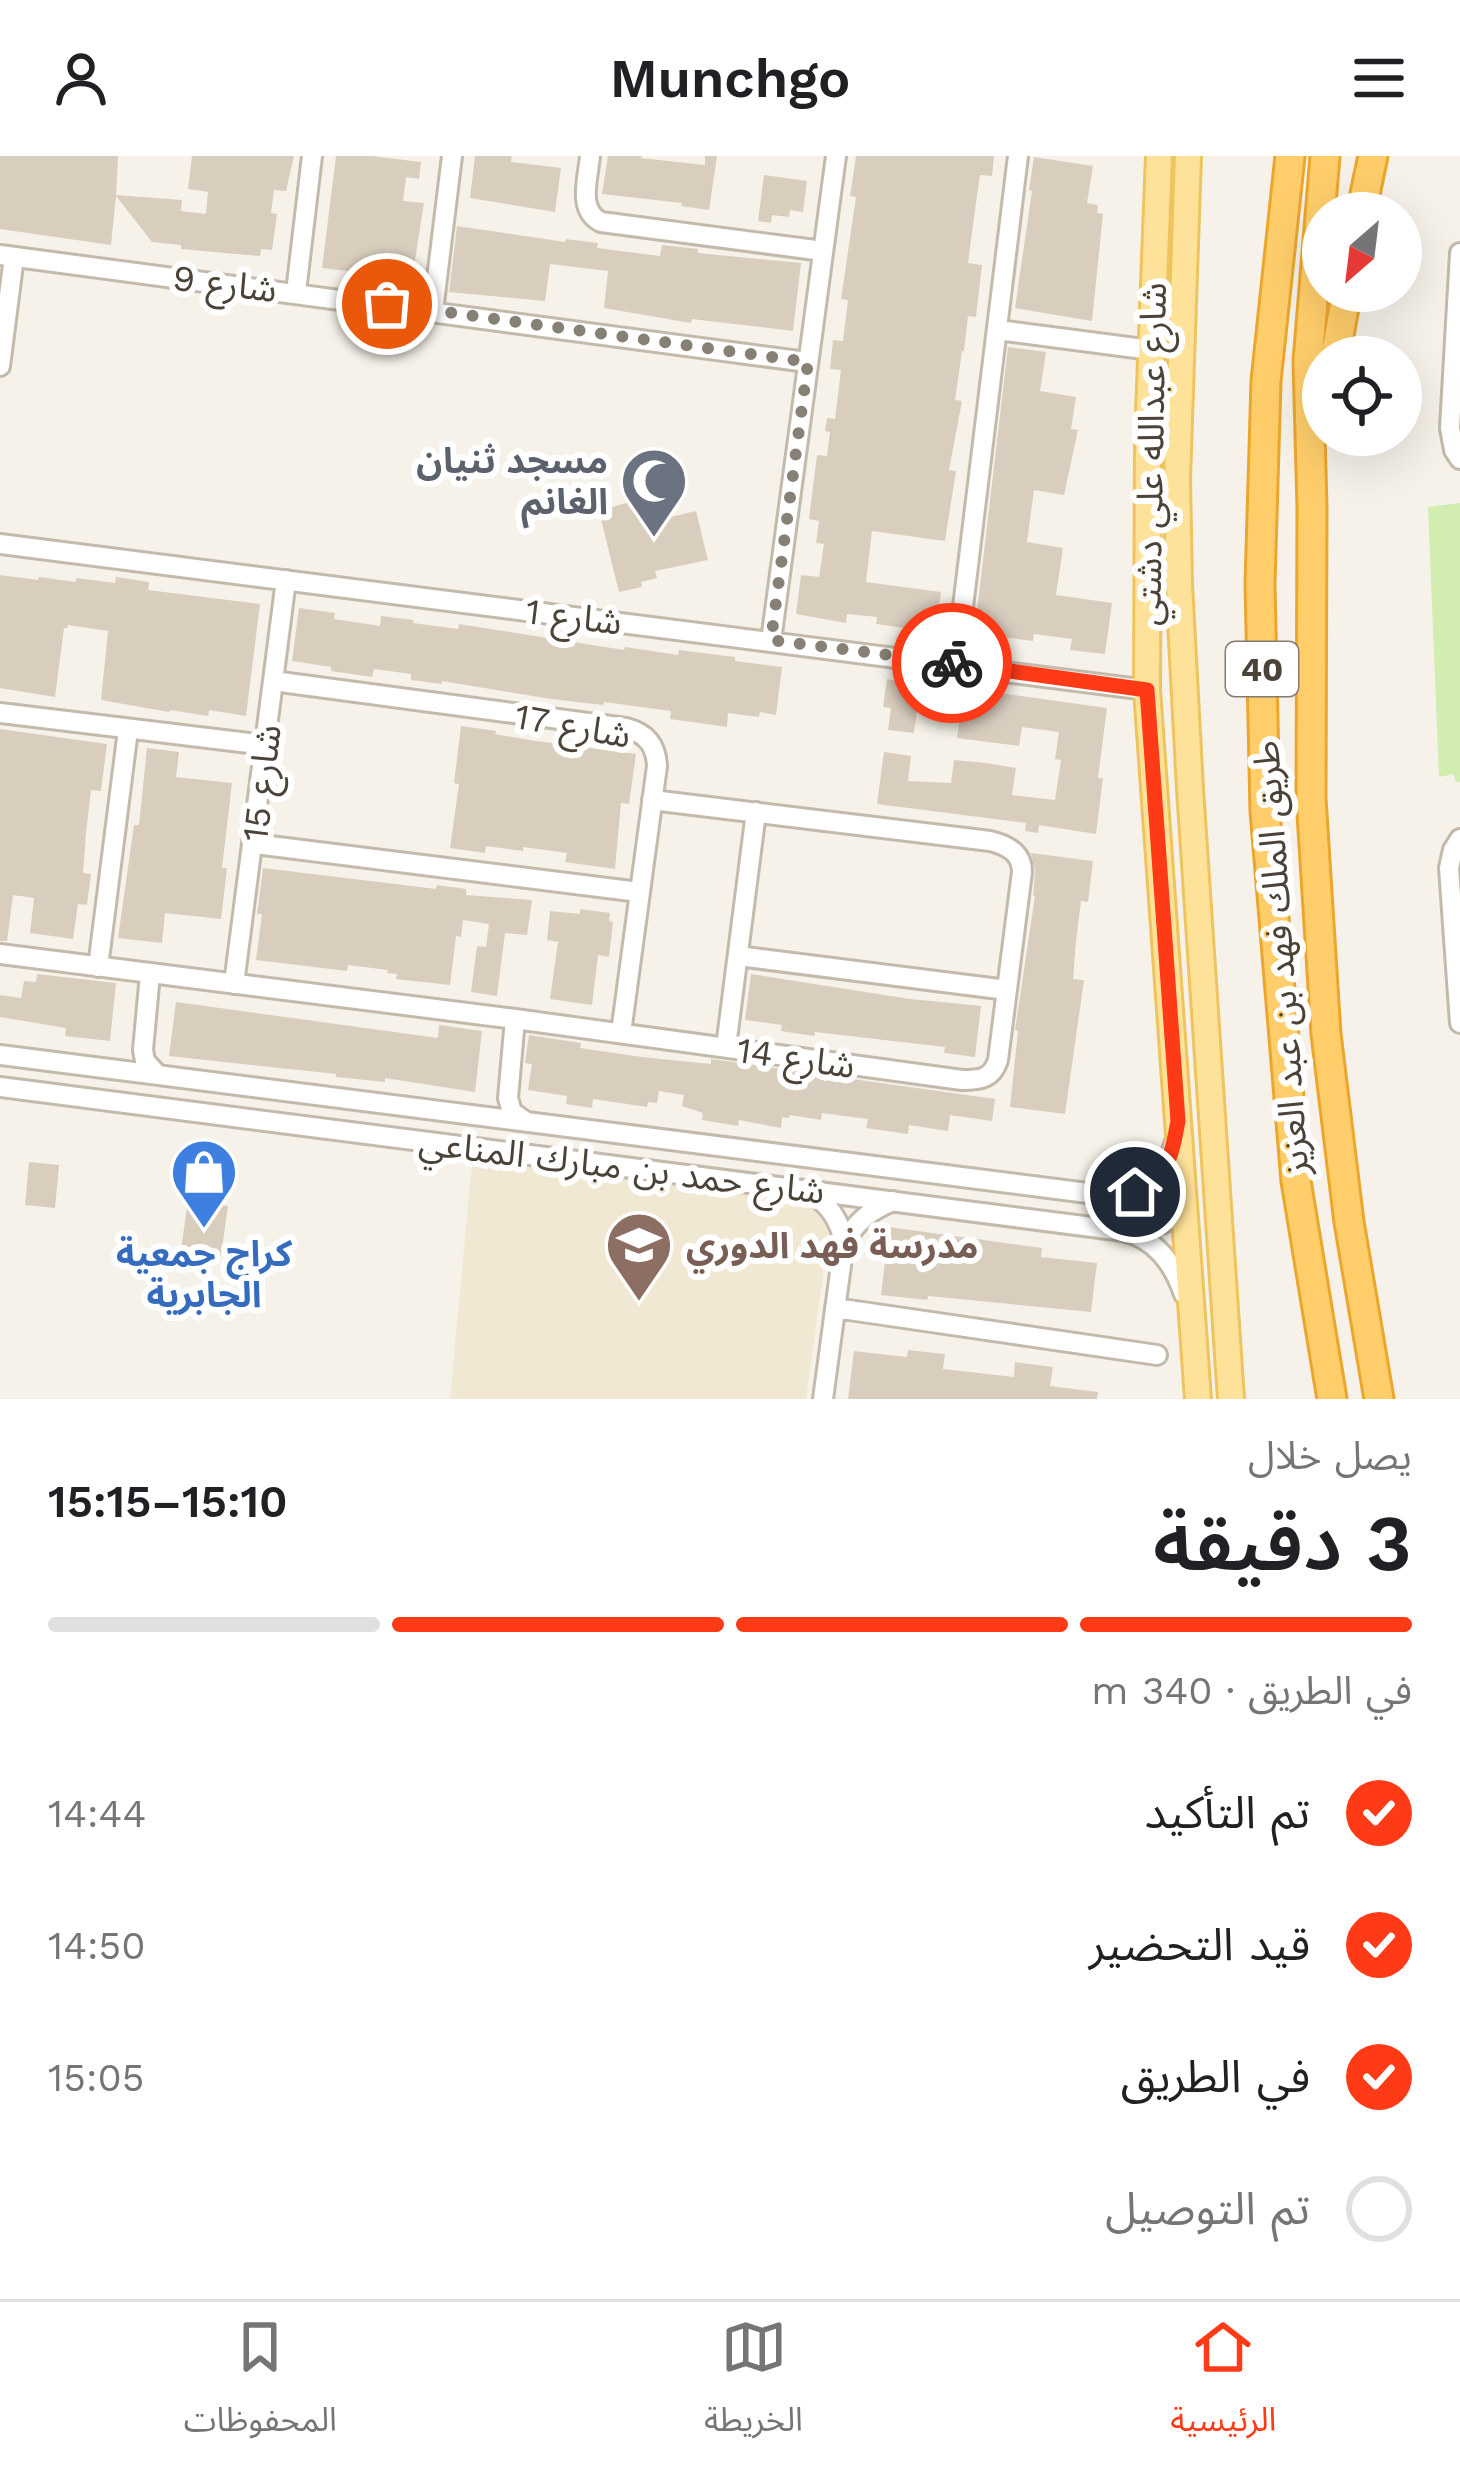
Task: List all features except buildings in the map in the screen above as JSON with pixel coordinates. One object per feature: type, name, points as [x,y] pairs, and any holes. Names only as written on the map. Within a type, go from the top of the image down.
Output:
[{"type":"highway","name":"طريق الملك فهد بن عبد العزيز","points":[[1290,156],[1266,380],[1260,584],[1265,812],[1296,1181],[1332,1399]]},
{"type":"highway","name":"طريق الملك فهد بن عبد العزيز","points":[[1325,156],[1307,361],[1312,508],[1311,798],[1326,1034],[1349,1222],[1378,1399]]},
{"type":"highway","points":[[1365,192],[1373,156]]},
{"type":"highway","points":[[1312,508],[1320,456]]},
{"type":"main road","name":"شارع عبدالله علي دشتي","points":[[1188,156],[1177,479],[1183,672],[1231,1399]]},
{"type":"main road","name":"شارع عبدالله علي دشتي","points":[[1159,164],[1147,512],[1147,690],[1198,1399]]},
{"type":"main road","points":[[1159,164],[1174,173],[1170,310],[1181,359]]},
{"type":"main road","points":[[1147,512],[1159,506],[1166,514],[1168,617],[1183,672]]},
{"type":"main road","points":[[1155,784],[1166,820],[1171,883],[1187,890],[1196,878]]},
{"type":"main road","points":[[1165,934],[1176,924],[1189,932],[1194,1025],[1208,1066]]},
{"type":"street","points":[[296,292],[312,156]]},
{"type":"street","points":[[433,310],[452,156]]},
{"type":"street","points":[[590,156],[586,208],[601,222],[823,251]]},
{"type":"street","points":[[771,640],[836,156]]},
{"type":"street","points":[[956,664],[1018,156]]},
{"type":"street","points":[[1460,253],[1450,428],[1460,459]]},
{"type":"street","points":[[0,366],[7,256]]},
{"type":"street","name":"شارع 9","points":[[7,256],[808,362]]},
{"type":"street","points":[[998,330],[1151,350]]},
{"type":"street","name":"شارع 1","points":[[0,544],[1147,690]]},
{"type":"street","name":"شارع 15","points":[[234,984],[286,580]]},
{"type":"street","name":"شارع 17","points":[[273,681],[635,730],[650,741],[656,757],[652,800],[621,1034]]},
{"type":"street","points":[[0,713],[265,745]]},
{"type":"street","points":[[98,967],[128,730]]},
{"type":"street","name":"شارع 14","points":[[0,954],[962,1080],[990,1075],[996,1066],[1023,869],[1011,849],[990,841],[652,800]]},
{"type":"street","points":[[726,1048],[756,812]]},
{"type":"street","points":[[1460,839],[1449,868],[1460,1023]]},
{"type":"street","points":[[254,844],[639,892]]},
{"type":"street","points":[[738,956],[1007,990]]},
{"type":"street","points":[[150,974],[143,1050],[145,1061],[157,1074]]},
{"type":"street","points":[[515,1019],[508,1097],[512,1112],[524,1121]]},
{"type":"street","points":[[122,1071],[143,1050]]},
{"type":"street","name":"شارع حمد بن مبارك المناعي","points":[[0,1055],[1092,1194],[1127,1194],[1156,1180],[1170,1160],[1178,1121]]},
{"type":"street","name":"شارع حمد بن مبارك المناعي","points":[[0,1088],[1131,1233],[1156,1248],[1176,1273],[1192,1321]]},
{"type":"street","points":[[484,1116],[498,1110],[508,1097]]},
{"type":"street","points":[[807,1191],[832,1212],[844,1243],[823,1399]]},
{"type":"street","points":[[1092,1194],[1132,1204],[1166,1201],[1174,1210],[1162,1224],[1130,1220],[1100,1228]]},
{"type":"street","points":[[844,1243],[861,1220],[893,1202]]},
{"type":"street","points":[[835,1308],[1157,1354]]},
{"type":"shaded area","name":"مدرسة فهد الدوري","points":[[473,1152],[775,1188],[832,1210],[806,1399],[450,1399]]},
{"type":"green space","points":[[1460,503],[1460,782],[1456,782],[1453,774],[1439,777],[1428,507]]},
{"type":"way so far","points":[[387,304],[808,362],[771,640],[952,663]]},
{"type":"place","name":"مسجد ثنيان الغانم","points":[[654,540]]},
{"type":"place","name":"كراج جمعية الجابرية","points":[[204,1231]]},
{"type":"place","name":"مدرسة فهد الدوري","points":[[639,1304]]},
{"type":"route","points":[[952,663],[1147,690],[1178,1121],[1166,1168],[1149,1186],[1135,1192]]}]
